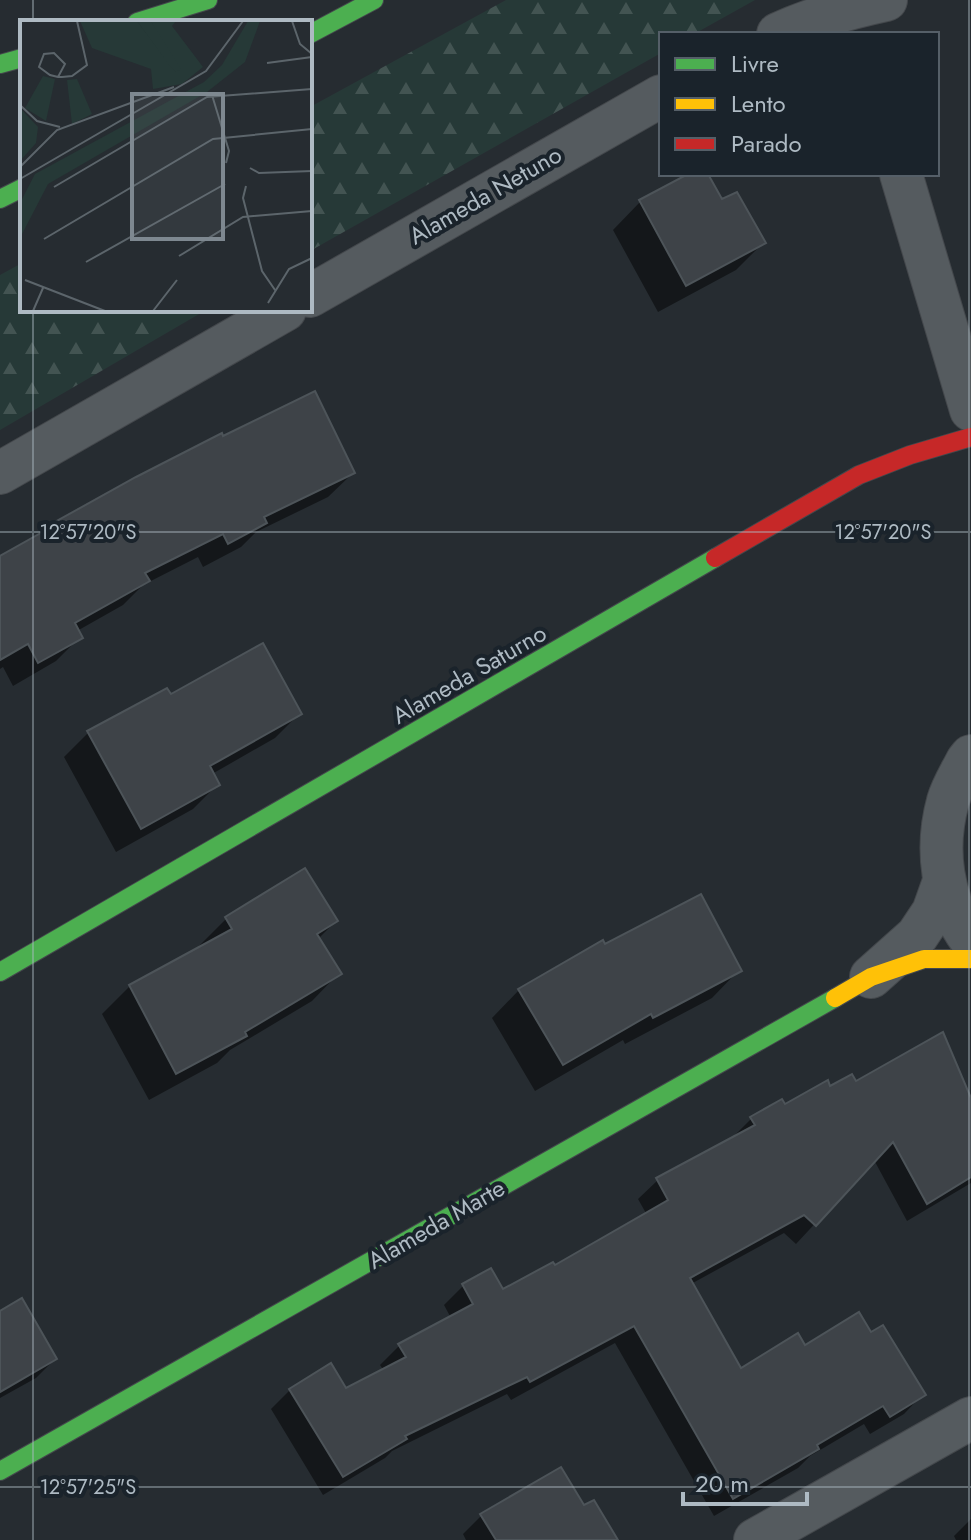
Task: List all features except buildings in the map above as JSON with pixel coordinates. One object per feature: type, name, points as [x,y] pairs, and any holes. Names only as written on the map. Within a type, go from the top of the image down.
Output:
[{"type":"street","points":[[143,20],[208,0]]},
{"type":"street","points":[[312,33],[374,0]]},
{"type":"street","points":[[782,32],[795,26],[865,14]]},
{"type":"street","points":[[0,64],[20,59]]},
{"type":"street","name":"Alameda Netuno","points":[[312,295],[659,97]]},
{"type":"street","points":[[902,176],[971,410]]},
{"type":"street","points":[[0,199],[20,189]]},
{"type":"street","points":[[0,473],[282,312]]},
{"type":"street","name":"Alameda Saturno","points":[[0,972],[859,475],[910,455],[971,437]]},
{"type":"street","points":[[971,756],[949,798],[941,840],[944,881],[959,924],[971,940]]},
{"type":"street","name":"Alameda Marte","points":[[871,977],[917,936],[933,912],[944,881]]},
{"type":"street","name":"Alameda Marte","points":[[0,1471],[871,977],[924,959],[971,959]]},
{"type":"street","points":[[755,1540],[971,1418]]},
{"type":"green space","points":[[506,0],[755,0],[698,32],[659,32],[659,54],[312,250],[312,106]]},
{"type":"green space","points":[[20,264],[20,312],[203,312],[0,430],[0,275]]},
{"type":"traffic: fast","points":[[143,20],[208,0]]},
{"type":"traffic: fast","points":[[312,33],[374,0]]},
{"type":"traffic: fast","points":[[0,64],[20,59]]},
{"type":"traffic: fast","points":[[0,199],[20,189]]},
{"type":"traffic: fast","points":[[0,972],[715,558]]},
{"type":"traffic: fast","points":[[0,1471],[835,998]]},
{"type":"traffic: slow","points":[[835,998],[871,977],[924,959],[971,959]]},
{"type":"traffic: jam","points":[[715,558],[859,475],[910,455],[971,437]]}]
